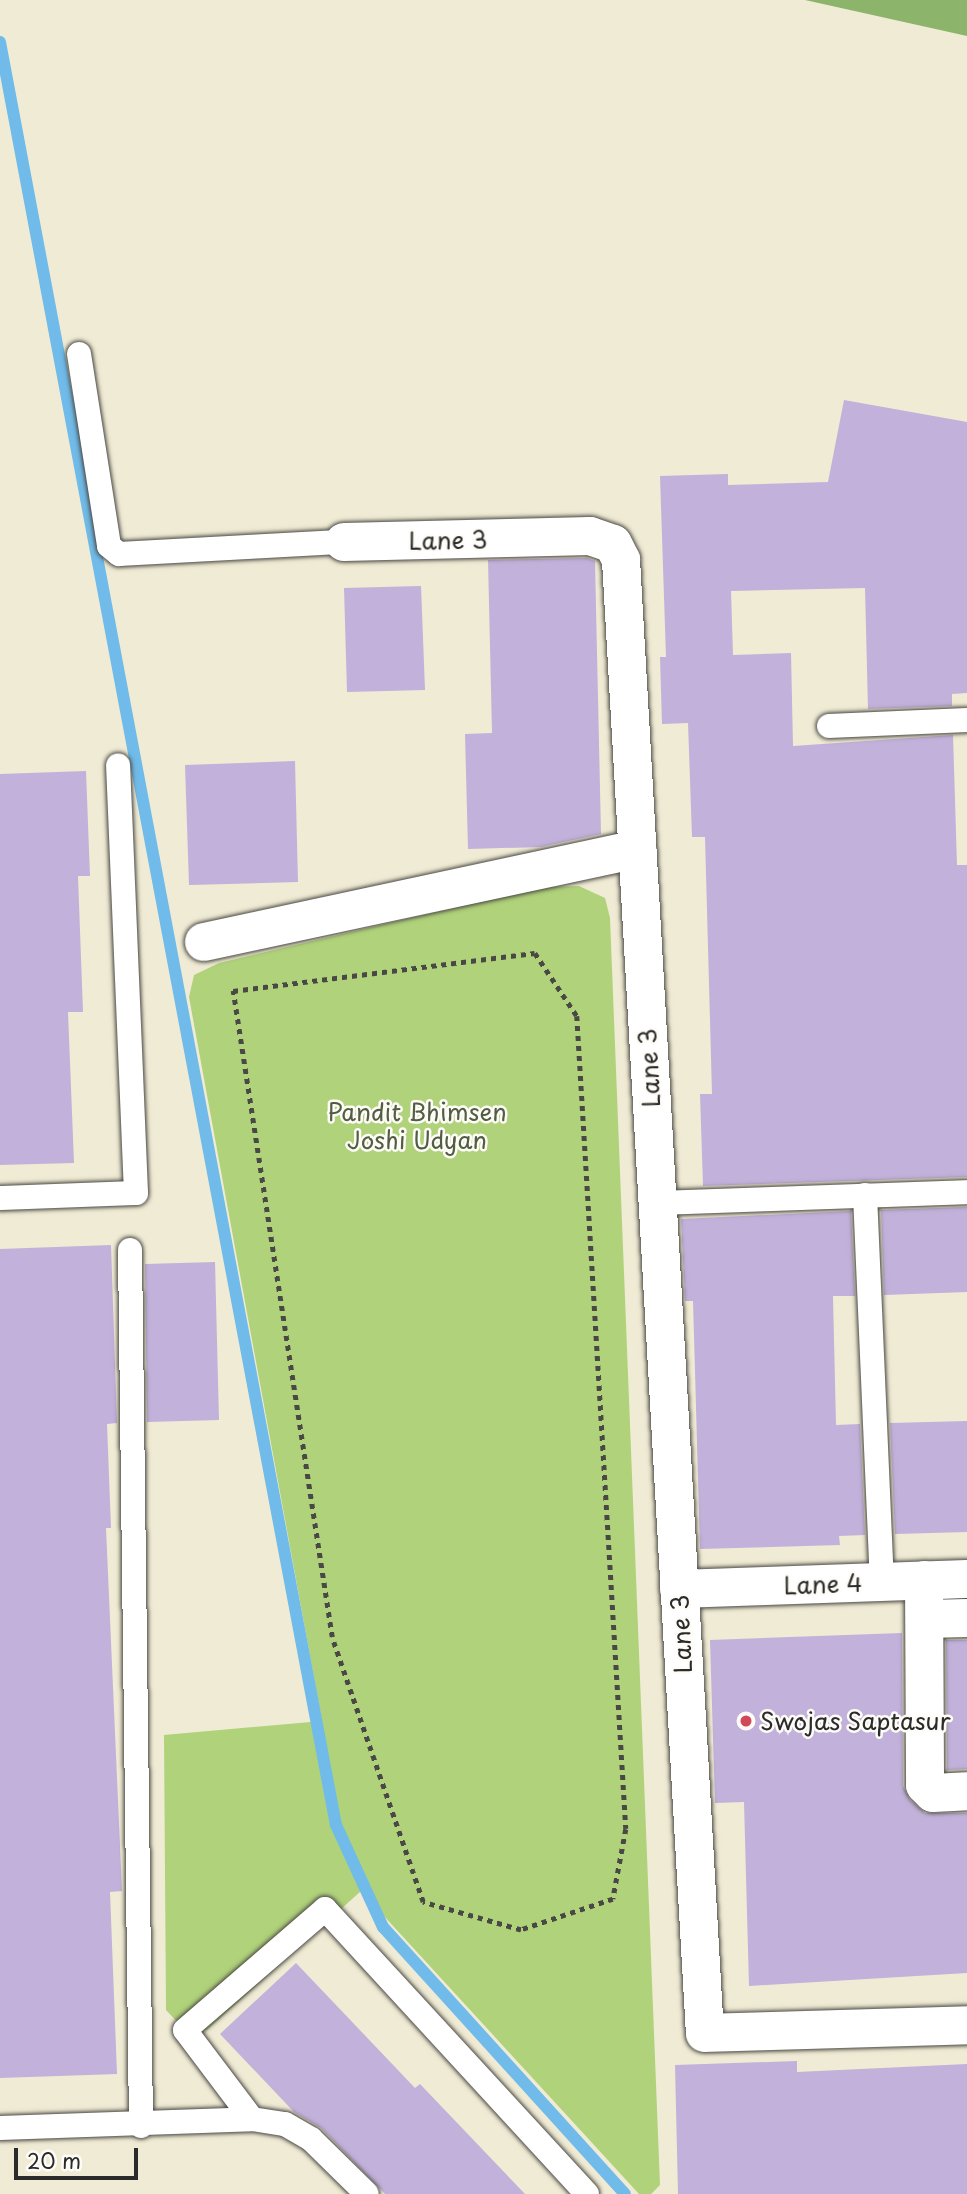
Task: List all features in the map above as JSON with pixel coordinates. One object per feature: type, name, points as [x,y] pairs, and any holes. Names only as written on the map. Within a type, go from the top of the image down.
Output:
[{"type":"street","name":"Lane 3","points":[[344,542],[590,536],[613,544],[625,578],[656,1203],[705,2033],[967,2025]]},
{"type":"street","points":[[204,942],[638,849]]},
{"type":"street","name":"Lane 4","points":[[679,1589],[967,1579]]},
{"type":"street","points":[[924,1580],[925,1786],[933,1793],[967,1791]]},
{"type":"street","points":[[925,1619],[967,1618]]},
{"type":"lane","name":"Lane 3","points":[[79,354],[109,546],[119,554],[344,542]]},
{"type":"lane","points":[[829,726],[967,720]]},
{"type":"lane","points":[[0,1198],[136,1194],[118,765]]},
{"type":"lane","points":[[656,1203],[967,1192]]},
{"type":"lane","points":[[864,1195],[882,1582]]},
{"type":"lane","points":[[130,1250],[141,2126]]},
{"type":"lane","points":[[252,2119],[185,2030],[325,1909],[587,2194]]},
{"type":"lane","points":[[0,2129],[141,2126],[252,2119],[285,2124],[311,2139],[367,2194]]},
{"type":"path","points":[[535,953],[577,1016],[626,1829],[613,1899],[521,1930],[423,1902],[332,1637],[233,991],[535,953]]},
{"type":"green space","points":[[805,0],[967,0],[967,36]]},
{"type":"green space","name":"Pandit Bhimsen Joshi Udyan","points":[[579,886],[605,898],[610,918],[660,2185],[651,2194],[639,2194],[361,1891],[207,2030],[185,2030],[166,2010],[164,1735],[322,1721],[189,997],[194,975],[219,963],[543,887]]},
{"type":"building","points":[[844,400],[967,422],[967,693],[952,694],[952,706],[868,709],[865,588],[731,591],[733,655],[791,653],[793,746],[953,735],[957,865],[967,865],[967,1177],[703,1186],[700,1094],[712,1094],[705,837],[692,837],[688,723],[662,724],[660,657],[666,657],[660,476],[728,474],[728,485],[828,482]]},
{"type":"building","points":[[587,558],[595,561],[601,834],[541,847],[468,849],[465,734],[492,733],[488,560]]},
{"type":"building","points":[[421,586],[425,690],[347,692],[344,588]]},
{"type":"building","points":[[295,761],[298,882],[189,885],[185,765]]},
{"type":"building","points":[[86,771],[90,876],[78,876],[83,1012],[68,1012],[74,1163],[0,1165],[0,774]]},
{"type":"building","points":[[967,1207],[967,1292],[884,1295],[881,1210]]},
{"type":"building","points":[[851,1211],[855,1296],[833,1296],[836,1425],[860,1424],[865,1535],[839,1536],[840,1545],[700,1549],[693,1301],[685,1301],[681,1219]]},
{"type":"building","points":[[111,1245],[117,1423],[107,1424],[111,1528],[106,1528],[122,1891],[110,1892],[117,2074],[0,2078],[0,1249]]},
{"type":"building","points":[[215,1262],[219,1420],[147,1422],[145,1264]]},
{"type":"building","points":[[967,1421],[967,1532],[895,1534],[890,1423]]},
{"type":"building","points":[[902,1633],[903,1786],[910,1800],[925,1813],[967,1813],[967,1973],[749,1986],[744,1802],[715,1803],[710,1640]]},
{"type":"building","points":[[946,1640],[967,1640],[967,1769],[947,1770]]},
{"type":"building","points":[[296,1963],[415,2088],[420,2084],[525,2194],[385,2194],[321,2128],[294,2112],[220,2034]]},
{"type":"building","points":[[797,2061],[797,2072],[967,2064],[967,2194],[678,2194],[675,2065]]},
{"type":"waterway","points":[[0,42],[336,1825],[383,1927],[625,2194]]},
{"type":"place","name":"Swojas Saptasur","points":[[746,1721]]}]
